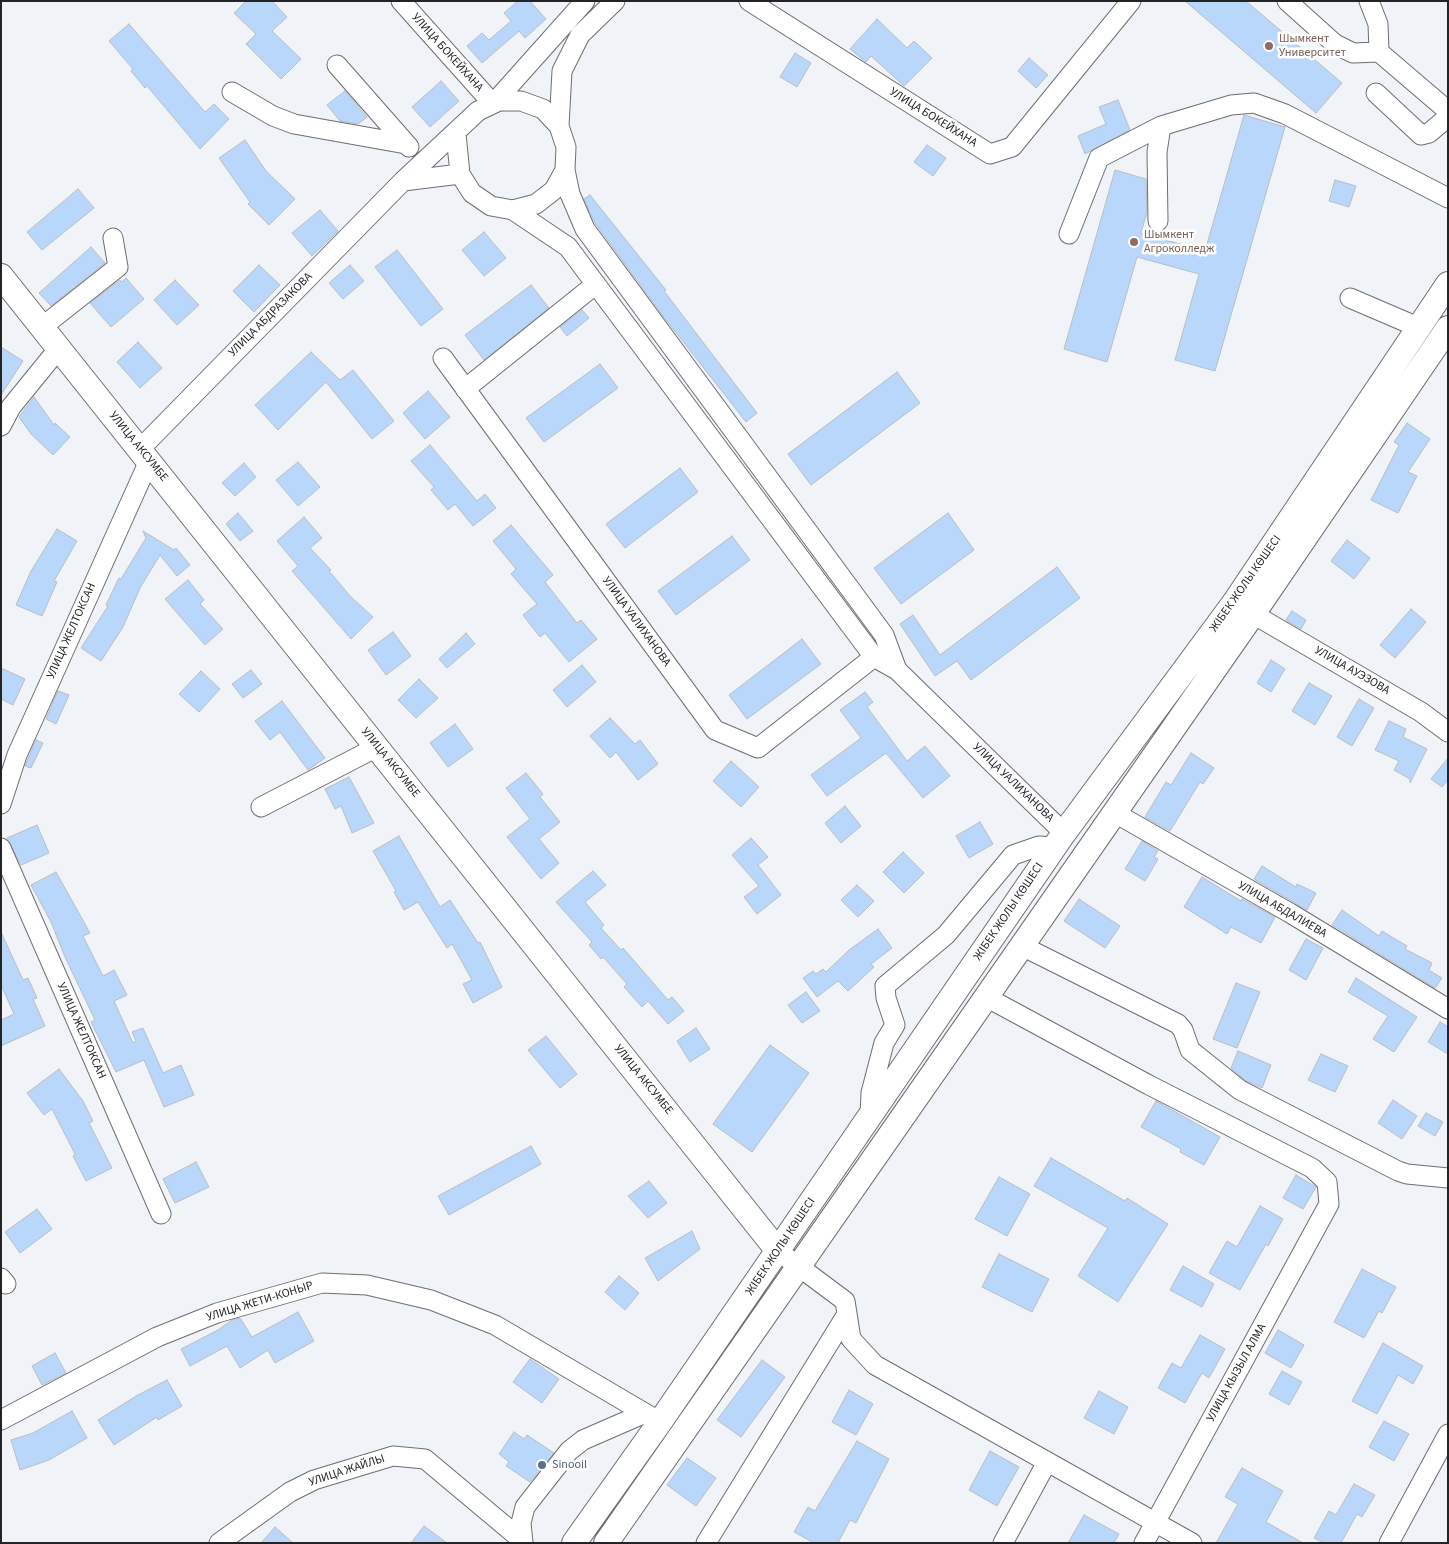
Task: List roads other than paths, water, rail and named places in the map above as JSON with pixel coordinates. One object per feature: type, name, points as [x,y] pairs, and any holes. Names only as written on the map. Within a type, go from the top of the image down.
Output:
[{"type":"main road","name":"УЛИЦА АКСУМБЕ","points":[[1,276],[778,1250]]},
{"type":"main road","name":"ЖІБЕК ЖОЛЫ КӨШЕСІ","points":[[574,1543],[652,1418],[778,1250],[1059,840],[1234,603],[1448,284]]},
{"type":"main road","name":"ЖІБЕК ЖОЛЫ КӨШЕСІ","points":[[606,1543],[798,1265],[1115,814],[1448,328]]},
{"type":"street","name":"УЛИЦА БОКЕЙХАНА","points":[[401,1],[493,104]]},
{"type":"street","points":[[493,104],[585,1]]},
{"type":"street","points":[[558,126],[562,71],[580,35],[615,1]]},
{"type":"street","name":"УЛИЦА БОКЕЙХАНА","points":[[749,1],[990,154],[1012,147],[1131,1]]},
{"type":"street","points":[[1287,1],[1334,44],[1353,53],[1379,52],[1448,111]]},
{"type":"street","points":[[1369,1],[1378,24],[1379,52]]},
{"type":"street","points":[[337,65],[423,163]]},
{"type":"street","points":[[232,92],[273,116],[294,124],[406,144]]},
{"type":"street","points":[[1376,93],[1421,135],[1429,133],[1448,117]]},
{"type":"street","points":[[522,100],[543,109],[558,126],[566,147],[565,170],[554,190],[536,204],[514,210],[491,206],[472,193],[460,174],[456,134],[478,111],[499,101],[522,100]]},
{"type":"street","points":[[1069,234],[1099,158],[1161,126],[1230,104],[1254,103],[1285,114],[1448,198]]},
{"type":"street","points":[[1158,222],[1157,152],[1161,126]]},
{"type":"street","name":"УЛИЦА АБДРАЗАКОВА","points":[[144,455],[403,181],[456,134]]},
{"type":"street","name":"УЛИЦА УАЛИХАНОВА","points":[[565,170],[570,194],[585,229],[884,635],[897,670]]},
{"type":"street","points":[[403,181],[460,174]]},
{"type":"street","name":"УЛИЦА УАЛИХАНОВА","points":[[514,210],[568,247],[874,656],[897,670],[1059,840]]},
{"type":"street","points":[[42,327],[118,267],[113,238]]},
{"type":"street","points":[[465,389],[596,284]]},
{"type":"street","points":[[1350,298],[1420,328]]},
{"type":"street","points":[[1,426],[11,407],[59,348]]},
{"type":"street","name":"УЛИЦА УАЛИХАНОВА","points":[[443,358],[715,730],[758,748],[874,656]]},
{"type":"street","name":"УЛИЦА ЖЕЛТОКСАН","points":[[1,804],[17,755],[144,455]]},
{"type":"street","name":"УЛИЦА АУЭЗОВА","points":[[1253,614],[1421,712],[1448,732]]},
{"type":"street","points":[[261,807],[377,747]]},
{"type":"street","name":"УЛИЦА АБДАЛИЕВА","points":[[1115,814],[1290,914],[1448,1009]]},
{"type":"street","points":[[870,1116],[871,1093],[884,1043],[896,1025],[886,998],[885,986],[946,936],[1014,855],[1059,840]]},
{"type":"street","name":"УЛИЦА ЖЕЛТОКСАН","points":[[1,848],[161,1214]]},
{"type":"street","points":[[1022,946],[1178,1024],[1183,1030],[1190,1050],[1240,1090],[1398,1171],[1407,1174],[1448,1178]]},
{"type":"street","name":"УЛИЦА КЫЗЫЛ АЛМА","points":[[986,997],[1148,1085],[1312,1168],[1327,1182],[1329,1204],[1144,1543]]},
{"type":"street","points":[[778,1250],[845,1301],[851,1339],[875,1365],[1192,1543]]},
{"type":"street","name":"УЛИЦА ЖЕТИ-КОНЫР","points":[[1,1420],[157,1337],[217,1313],[322,1283],[367,1285],[431,1300],[495,1325],[652,1418]]},
{"type":"street","points":[[706,1543],[847,1314]]},
{"type":"street","points":[[523,1542],[521,1523],[525,1508],[569,1451],[583,1440],[652,1418]]},
{"type":"street","points":[[1389,1543],[1448,1434]]},
{"type":"street","name":"УЛИЦА ЖАЙЛЫ","points":[[219,1543],[290,1492],[314,1480],[393,1456],[425,1459],[523,1542]]},
{"type":"street","points":[[1003,1543],[1047,1462]]},
{"type":"place","name":"Шымкент Университет","points":[[1269,46]]},
{"type":"place","name":"Шымкент Агроколледж","points":[[1134,242]]},
{"type":"place","name":"Sinooil","points":[[542,1465]]}]
